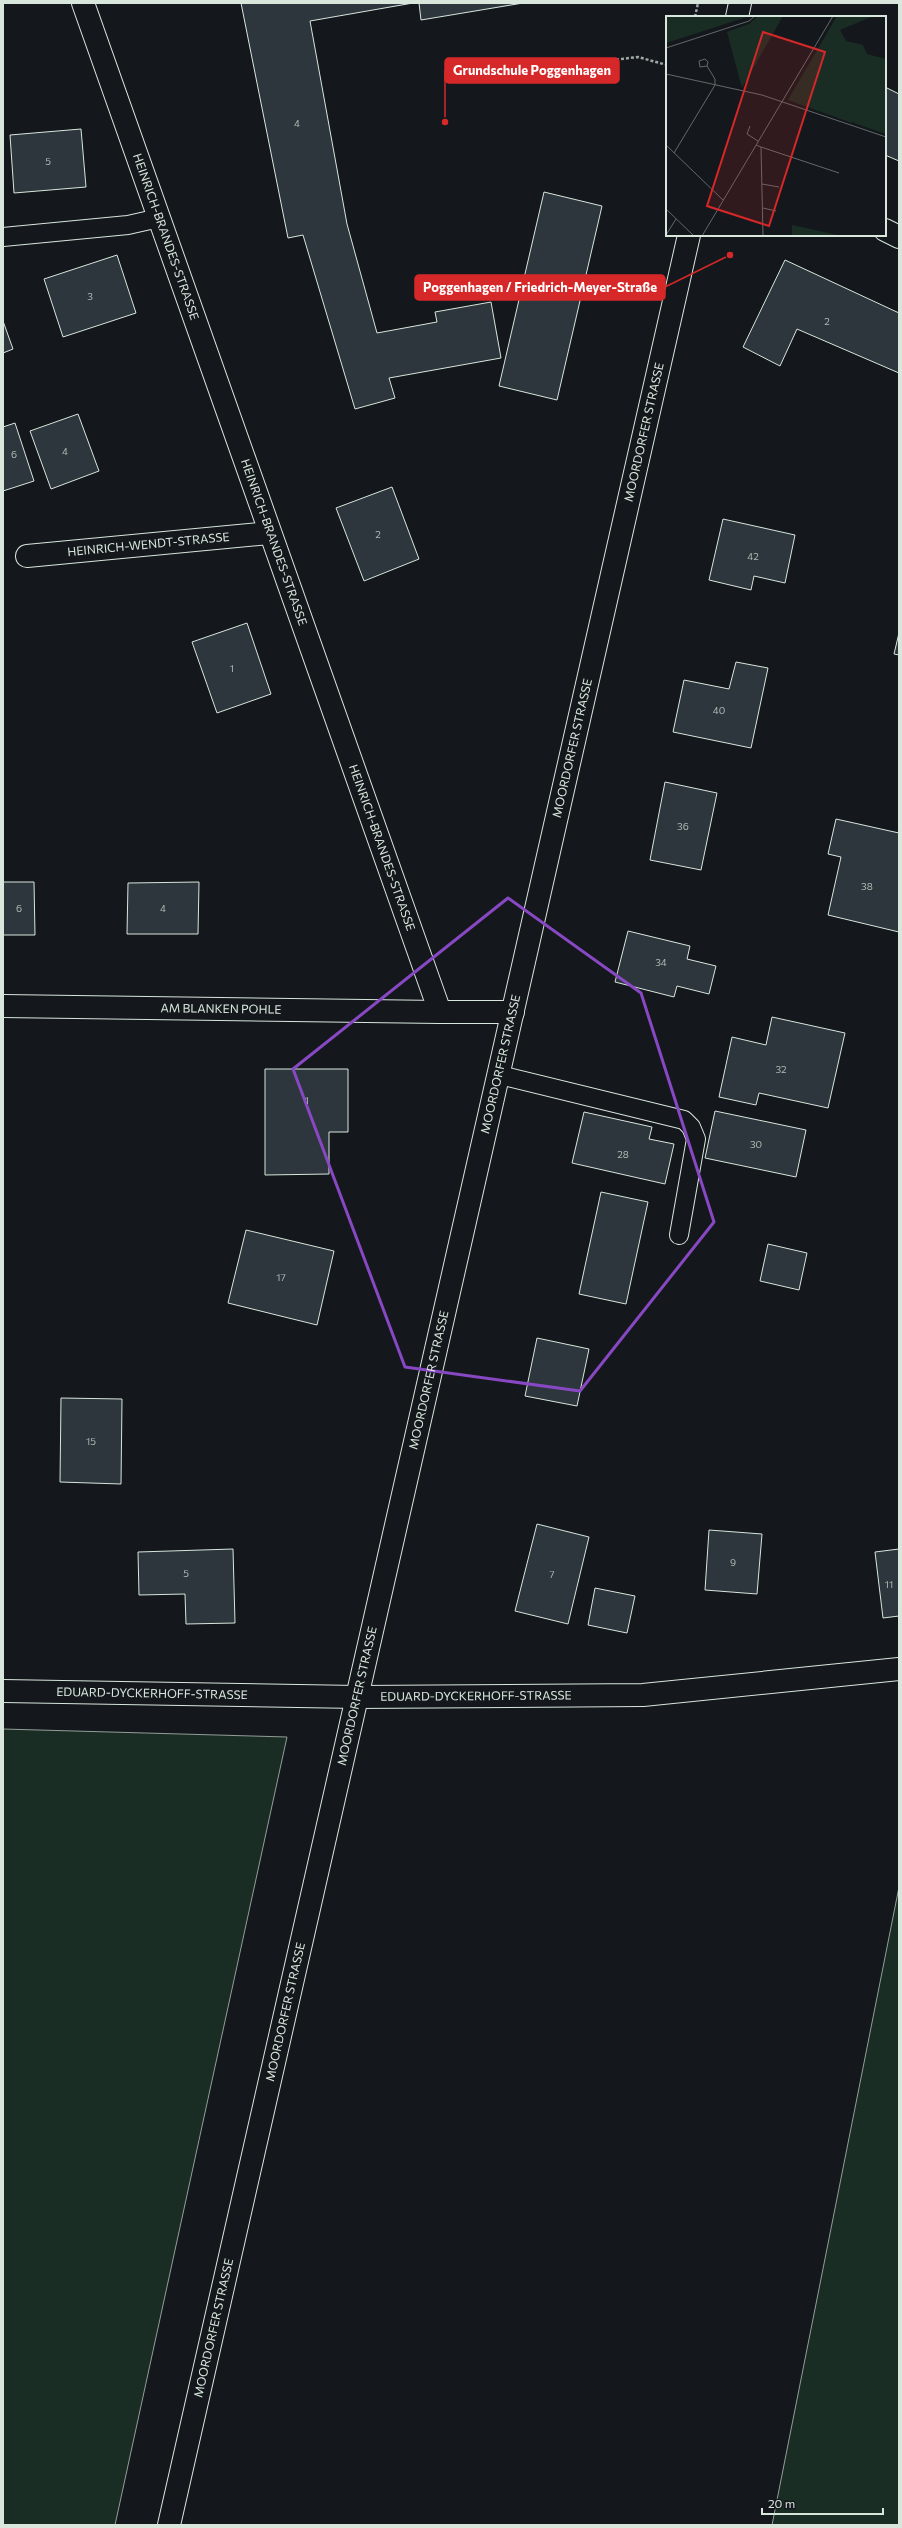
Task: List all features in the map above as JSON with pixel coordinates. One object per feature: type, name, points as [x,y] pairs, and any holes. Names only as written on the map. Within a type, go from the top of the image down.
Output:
[{"type":"street","name":"HEINRICH-BRANDES-STRASSE","points":[[83,3],[269,533],[440,1012]]},
{"type":"street","points":[[737,16],[740,3]]},
{"type":"street","points":[[886,230],[899,237]]},
{"type":"street","name":"MOORDORFER STRASSE","points":[[169,2525],[500,1075],[689,236]]},
{"type":"street","name":"HEINRICH-WENDT-STRASSE","points":[[27,556],[269,533]]},
{"type":"street","name":"AM BLANKEN POHLE","points":[[3,1006],[440,1012]]},
{"type":"street","points":[[440,1012],[513,1012]]},
{"type":"street","name":"EDUARD-DYCKERHOFF-STRASSE","points":[[3,1691],[357,1697],[643,1695],[899,1669]]},
{"type":"lane","points":[[3,237],[128,225],[158,218]]},
{"type":"lane","points":[[500,1075],[684,1120],[691,1127],[696,1139],[679,1236]]},
{"type":"path","points":[[695,16],[698,3]]},
{"type":"path","points":[[477,76],[638,57],[666,65]]},
{"type":"highlighted area","points":[[508,898],[641,993],[714,1222],[580,1391],[405,1367],[293,1069]]},
{"type":"green space","points":[[3,1729],[287,1737],[115,2525],[3,2525]]},
{"type":"green space","points":[[899,1887],[899,2525],[772,2525]]},
{"type":"building","points":[[241,3],[413,3],[310,21],[347,224],[377,333],[437,322],[435,312],[491,302],[501,358],[389,378],[395,398],[355,409],[303,235],[288,238]]},
{"type":"building","points":[[419,3],[523,3],[421,20]]},
{"type":"building","points":[[886,88],[899,94],[899,161],[886,155]]},
{"type":"building","points":[[81,129],[86,187],[14,193],[10,135]]},
{"type":"building","points":[[544,192],[602,206],[557,400],[499,386]]},
{"type":"building","points":[[117,255],[136,313],[63,337],[44,279]]},
{"type":"building","points":[[785,260],[899,313],[899,373],[797,329],[780,366],[743,347]]},
{"type":"building","points":[[3,321],[13,349],[3,353]]},
{"type":"building","points":[[78,414],[99,471],[51,489],[30,431]]},
{"type":"building","points":[[15,423],[34,481],[3,491],[3,427]]},
{"type":"building","points":[[392,487],[419,559],[364,581],[336,508]]},
{"type":"building","points":[[723,519],[795,535],[785,583],[754,576],[751,590],[709,580]]},
{"type":"building","points":[[247,623],[271,694],[217,713],[192,642]]},
{"type":"building","points":[[899,633],[899,655],[894,654]]},
{"type":"building","points":[[736,662],[768,668],[751,748],[673,732],[684,680],[729,689]]},
{"type":"building","points":[[665,782],[717,793],[701,870],[650,860]]},
{"type":"building","points":[[836,819],[899,833],[899,932],[828,915],[841,857],[828,854]]},
{"type":"building","points":[[3,882],[34,882],[35,935],[3,935]]},
{"type":"building","points":[[199,882],[198,934],[127,934],[128,883]]},
{"type":"building","points":[[628,931],[690,946],[687,959],[716,966],[709,994],[677,986],[674,997],[615,982]]},
{"type":"building","points":[[772,1017],[845,1033],[828,1108],[759,1093],[756,1105],[719,1097],[732,1037],[766,1045]]},
{"type":"building","points":[[265,1069],[348,1069],[348,1132],[329,1132],[329,1174],[265,1175]]},
{"type":"building","points":[[715,1111],[806,1130],[796,1177],[705,1158]]},
{"type":"building","points":[[584,1112],[652,1127],[649,1139],[674,1144],[665,1184],[572,1163]]},
{"type":"building","points":[[601,1192],[648,1202],[626,1304],[579,1294]]},
{"type":"building","points":[[246,1230],[334,1251],[317,1325],[228,1303]]},
{"type":"building","points":[[768,1244],[807,1253],[799,1290],[760,1281]]},
{"type":"building","points":[[537,1338],[589,1349],[577,1406],[525,1396]]},
{"type":"building","points":[[61,1398],[122,1399],[121,1484],[60,1482]]},
{"type":"building","points":[[537,1524],[589,1537],[568,1624],[515,1611]]},
{"type":"building","points":[[709,1530],[762,1534],[757,1594],[705,1590]]},
{"type":"building","points":[[233,1549],[235,1623],[186,1624],[185,1594],[139,1595],[138,1552]]},
{"type":"building","points":[[899,1549],[899,1616],[883,1618],[875,1552]]},
{"type":"building","points":[[595,1588],[635,1596],[627,1633],[588,1625]]},
{"type":"place","name":"Grundschule Poggenhagen","points":[[445,122]]},
{"type":"place","name":"Poggenhagen / Friedrich-Meyer-Straße","points":[[730,255]]}]
